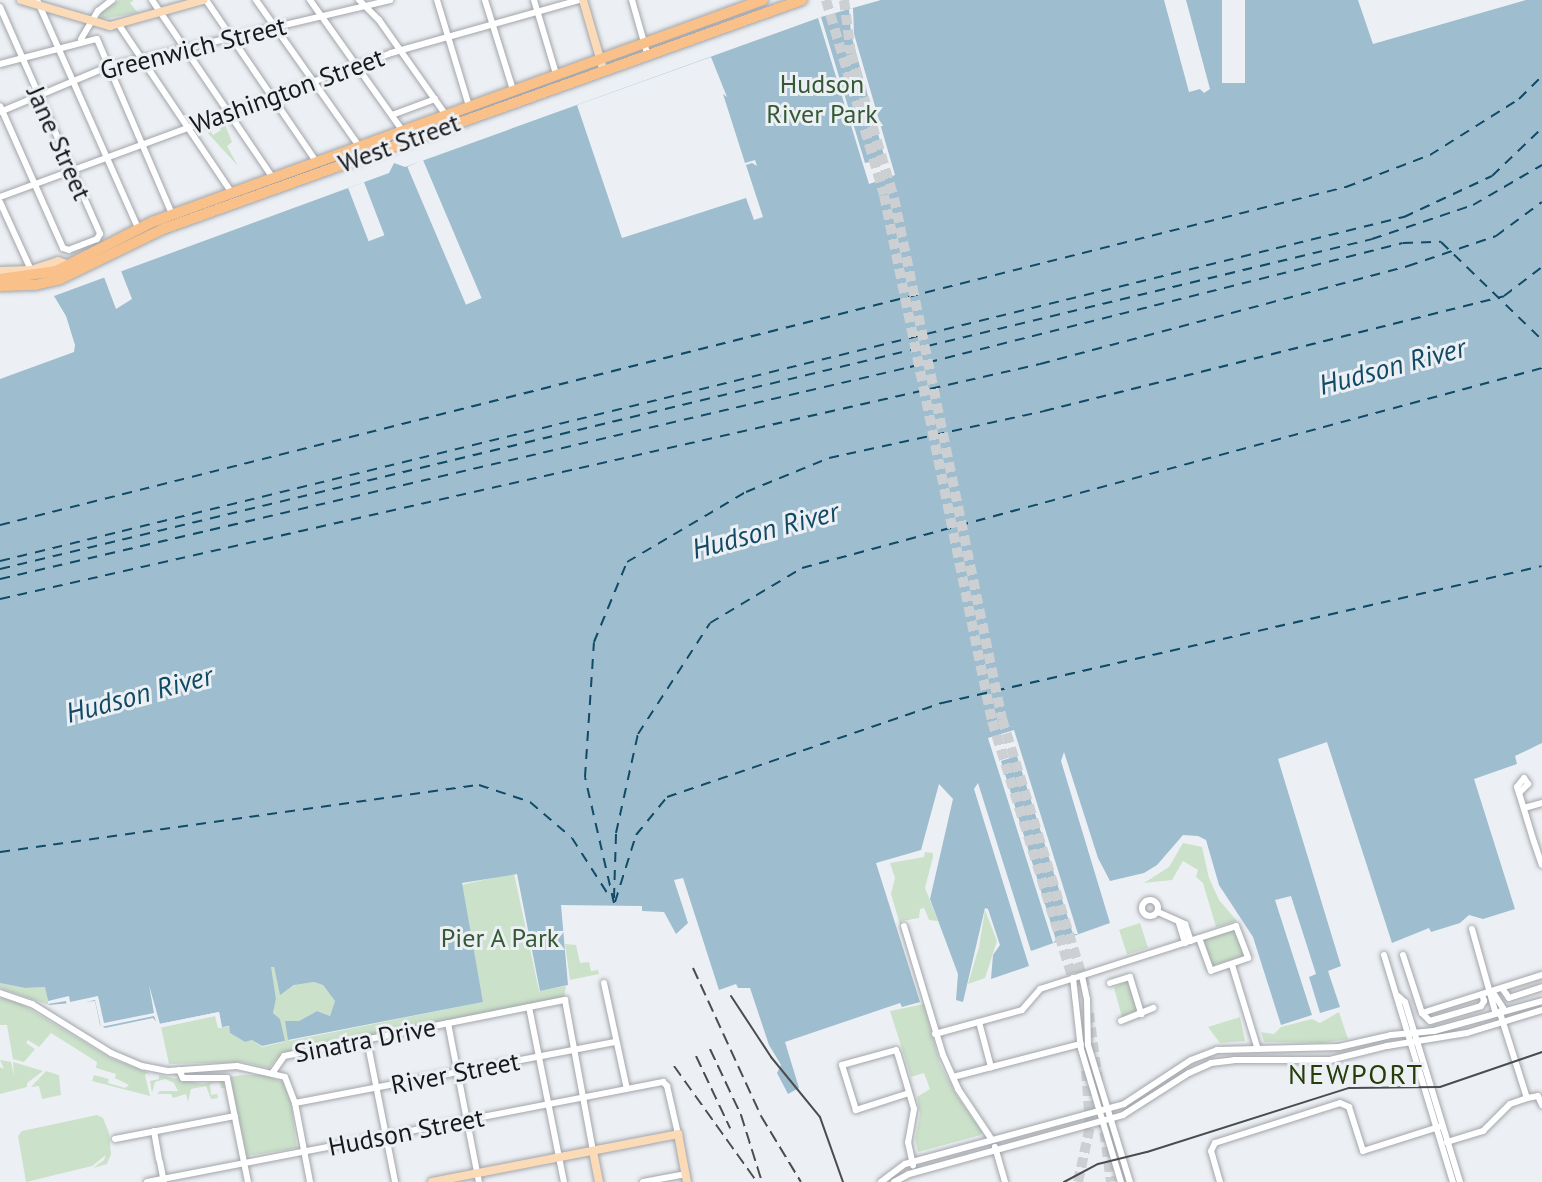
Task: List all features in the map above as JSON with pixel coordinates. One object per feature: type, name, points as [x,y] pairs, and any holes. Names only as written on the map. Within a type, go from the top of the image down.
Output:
[{"type":"highway","name":"West Street","points":[[0,286],[50,283],[170,227],[646,48],[763,0]]},
{"type":"highway","name":"West Street","points":[[646,48],[802,0]]},
{"type":"highway","name":"West Street","points":[[0,279],[38,276],[70,265],[138,228],[172,215],[556,74],[602,64]]},
{"type":"main road","points":[[21,0],[93,22],[119,25],[204,0]]},
{"type":"main road","points":[[581,0],[602,64]]},
{"type":"main road","points":[[0,271],[31,270],[56,261],[88,267]]},
{"type":"main road","points":[[432,1182],[478,1178],[560,1157],[678,1134],[687,1178]]},
{"type":"main road","points":[[593,1151],[599,1182]]},
{"type":"street","points":[[78,41],[87,35],[103,2],[112,0]]},
{"type":"street","points":[[152,0],[273,178]]},
{"type":"street","points":[[204,0],[316,161]]},
{"type":"street","points":[[256,0],[359,146]]},
{"type":"street","points":[[310,0],[402,130]]},
{"type":"street","name":"Greenwich Street","points":[[1,109],[107,67],[321,16],[362,3],[390,0]]},
{"type":"street","points":[[437,0],[469,106]]},
{"type":"street","points":[[485,0],[513,90]]},
{"type":"street","points":[[534,0],[556,74]]},
{"type":"street","name":"Washington Street","points":[[0,199],[400,50],[581,0]]},
{"type":"street","points":[[632,0],[646,48]]},
{"type":"street","points":[[38,3],[138,228]]},
{"type":"street","points":[[362,3],[445,114]]},
{"type":"street","name":"Jane Street","points":[[0,7],[100,234],[97,239],[69,250],[63,248],[35,184]]},
{"type":"street","points":[[119,25],[232,193]]},
{"type":"street","points":[[0,64],[96,38],[172,215]]},
{"type":"street","points":[[392,115],[435,99]]},
{"type":"street","points":[[1,109],[35,184]]},
{"type":"street","points":[[0,199],[31,270]]},
{"type":"street","points":[[1519,793],[1542,864]]},
{"type":"street","points":[[1524,808],[1542,803]]},
{"type":"street","points":[[1158,912],[1179,923],[1188,942]]},
{"type":"street","points":[[904,926],[935,1034],[953,1077],[992,1140],[1005,1182]]},
{"type":"street","points":[[935,1034],[1025,1009],[1038,990],[1199,938],[1239,927],[1248,958],[1209,970],[1199,938]]},
{"type":"street","points":[[1472,929],[1491,991],[1503,1008],[1500,1013],[1527,1098]]},
{"type":"street","points":[[1384,955],[1398,996],[1404,1001],[1412,1042],[1453,1182]]},
{"type":"street","points":[[1403,955],[1422,1013],[1542,975]]},
{"type":"street","points":[[1114,965],[1116,981],[1130,977],[1141,1014]]},
{"type":"street","points":[[1232,965],[1257,1047]]},
{"type":"street","points":[[1082,976],[1087,999],[1088,1045],[1130,1182]]},
{"type":"street","points":[[1073,978],[1078,1001],[1080,1044],[1121,1182]]},
{"type":"street","points":[[604,983],[627,1089]]},
{"type":"street","points":[[1502,988],[1509,998],[1542,987]]},
{"type":"street","name":"Sinatra Drive","points":[[0,993],[32,1004],[122,1059],[160,1070],[237,1066],[273,1072],[284,1056],[565,1000],[574,1050]]},
{"type":"street","points":[[881,1182],[897,1168],[912,1162],[1109,1109],[1140,1096],[1197,1057],[1224,1048],[1333,1048],[1434,1031],[1542,1001]]},
{"type":"street","points":[[529,1007],[564,1182]]},
{"type":"street","points":[[1121,1021],[1154,1008]]},
{"type":"street","points":[[894,1182],[916,1172],[1111,1119],[1134,1110],[1189,1073],[1215,1062],[1330,1060],[1461,1035],[1542,1010]]},
{"type":"street","points":[[979,1022],[991,1067]]},
{"type":"street","points":[[448,1023],[478,1178]]},
{"type":"street","points":[[367,1040],[395,1182]]},
{"type":"street","name":"River Street","points":[[295,1103],[616,1042]]},
{"type":"street","points":[[953,1077],[1080,1044],[1088,1045]]},
{"type":"street","points":[[909,1093],[856,1110],[842,1065],[894,1049],[909,1093],[914,1112],[908,1142],[916,1172]]},
{"type":"street","points":[[574,1050],[593,1151]]},
{"type":"street","points":[[179,1070],[183,1078],[226,1077],[248,1182]]},
{"type":"street","points":[[273,1072],[288,1080],[310,1182]]},
{"type":"street","name":"Hudson Street","points":[[147,1182],[665,1082],[678,1134]]},
{"type":"street","points":[[1447,1142],[1483,1131],[1510,1104],[1538,1096],[1542,1105]]},
{"type":"street","points":[[1220,1182],[1211,1151],[1215,1143],[1340,1103],[1349,1107],[1363,1151],[1438,1129]]},
{"type":"street","points":[[115,1139],[235,1116]]},
{"type":"street","points":[[1438,1129],[1447,1142],[1460,1182]]},
{"type":"street","points":[[154,1131],[163,1180]]},
{"type":"street","points":[[643,1182],[687,1178]]},
{"type":"green space","points":[[119,0],[134,0],[130,3],[138,13],[101,19],[102,12]]},
{"type":"green space","points":[[223,120],[232,142],[227,146],[238,166],[204,129],[208,127],[213,135],[221,130],[217,124]]},
{"type":"green space","points":[[1183,843],[1202,847],[1209,878],[1219,900],[1237,921],[1216,927],[1203,883],[1196,877],[1198,870],[1183,861],[1172,880],[1144,883],[1169,867]]},
{"type":"green space","points":[[925,852],[933,853],[925,888],[938,921],[929,920],[924,908],[920,909],[919,918],[902,921],[902,931],[891,894],[895,878],[890,863],[924,857]]},
{"type":"green space","name":"Pier A Park","points":[[514,873],[539,991],[566,986],[564,999],[294,1051],[278,1057],[269,1068],[242,1062],[169,1064],[161,1027],[219,1015],[222,1027],[229,1027],[230,1033],[245,1042],[252,1040],[262,1047],[284,1042],[280,1019],[273,1013],[276,999],[270,967],[274,967],[280,994],[297,984],[314,982],[323,985],[335,1001],[330,1016],[317,1011],[299,1021],[285,1021],[289,1041],[483,1002],[461,885]]},
{"type":"green space","points":[[985,910],[997,941],[985,978],[968,984],[979,947]]},
{"type":"green space","points":[[1140,923],[1148,948],[1127,955],[1119,930]]},
{"type":"green space","points":[[1236,929],[1244,956],[1212,966],[1203,939]]},
{"type":"green space","points":[[565,944],[576,945],[580,963],[589,962],[591,971],[598,970],[599,974],[570,980]]},
{"type":"green space","points":[[1127,981],[1139,1012],[1126,1018],[1122,1017],[1114,988]]},
{"type":"green space","points":[[0,983],[25,988],[45,987],[49,1005],[0,988]]},
{"type":"green space","points":[[0,998],[18,1002],[110,1058],[149,1073],[150,1077],[148,1073],[145,1075],[150,1096],[92,1081],[94,1075],[125,1088],[129,1085],[115,1078],[116,1074],[96,1068],[97,1062],[51,1033],[39,1047],[28,1040],[26,1043],[35,1049],[24,1062],[13,1059],[7,1025],[0,1025]]},
{"type":"green space","points":[[924,1004],[940,1064],[982,1132],[981,1135],[918,1152],[915,1139],[920,1114],[917,1097],[930,1089],[924,1073],[911,1077],[890,1011]]},
{"type":"green space","points":[[1339,1012],[1348,1039],[1322,1043],[1264,1042],[1261,1032],[1274,1034],[1281,1027],[1312,1019],[1320,1023]]},
{"type":"green space","points":[[1240,1017],[1245,1041],[1220,1043],[1208,1027]]},
{"type":"green space","points":[[0,1060],[11,1062],[14,1076],[13,1062],[43,1071],[27,1083],[27,1087],[0,1094],[0,1067],[4,1069]]},
{"type":"green space","points":[[46,1071],[59,1075],[61,1095],[42,1099],[39,1086],[31,1087]]},
{"type":"green space","points":[[159,1075],[202,1084],[223,1080],[225,1088],[221,1088],[219,1081],[210,1084],[211,1095],[217,1094],[218,1098],[211,1099],[206,1086],[191,1089],[188,1102],[186,1094],[173,1098],[171,1094],[157,1094],[160,1091],[178,1091],[174,1083],[165,1079],[155,1082],[152,1093],[150,1081],[159,1079]]},
{"type":"green space","points":[[265,1075],[284,1083],[291,1104],[297,1148],[247,1156],[229,1077]]},
{"type":"green space","points":[[97,1115],[103,1118],[109,1133],[111,1154],[107,1164],[93,1168],[106,1155],[92,1166],[26,1182],[18,1136],[22,1131]]},
{"type":"water","name":"Hudson River","points":[[881,0],[1358,0],[1373,44],[1526,0],[1542,0],[1542,743],[1515,756],[1517,764],[1474,779],[1515,909],[1483,919],[1469,915],[1460,923],[1431,932],[1429,928],[1392,943],[1327,742],[1278,759],[1341,966],[1328,971],[1340,1007],[1320,1013],[1309,977],[1316,974],[1291,896],[1275,900],[1312,1015],[1281,1025],[1253,937],[1219,885],[1206,840],[1183,835],[1157,865],[1144,873],[1110,881],[1098,858],[1064,752],[1061,761],[1110,923],[1031,951],[978,783],[974,789],[1029,966],[991,979],[993,955],[1000,945],[988,909],[985,908],[963,1002],[956,1000],[958,974],[930,899],[953,799],[939,784],[921,850],[876,863],[920,1002],[902,1007],[900,1003],[785,1042],[799,1088],[788,1094],[777,1073],[781,1065],[769,1045],[750,988],[738,988],[736,984],[719,990],[683,878],[674,880],[688,923],[676,934],[664,912],[642,911],[642,906],[561,905],[568,985],[540,991],[517,874],[462,883],[483,1002],[288,1040],[285,1021],[299,1021],[317,1011],[330,1016],[335,1001],[323,985],[314,982],[294,985],[280,995],[274,967],[271,967],[276,999],[273,1013],[280,1019],[285,1041],[262,1046],[252,1040],[245,1042],[230,1033],[229,1026],[222,1027],[219,1012],[159,1024],[153,1018],[105,1028],[100,1025],[95,1001],[49,1005],[45,987],[25,988],[0,983],[0,379],[74,352],[75,345],[66,316],[54,296],[389,173],[394,163],[405,167],[821,17]]},
{"type":"pier","points":[[1164,0],[1186,0],[1210,89],[1204,93],[1200,89],[1189,92]]},
{"type":"pier","points":[[1222,0],[1245,0],[1245,83],[1222,83]]},
{"type":"pier","points":[[853,8],[854,34],[895,175],[869,184],[818,18],[821,17],[865,163],[885,159],[851,34],[849,9]]},
{"type":"pier","points":[[711,57],[727,97],[723,94],[745,163],[755,160],[757,166],[752,163],[746,165],[763,217],[754,220],[746,198],[622,238],[577,105]]},
{"type":"pier","points":[[423,160],[482,298],[466,305],[407,167]]},
{"type":"pier","points":[[364,182],[384,235],[369,241],[348,188]]},
{"type":"pier","points":[[121,271],[132,299],[116,309],[104,277]]},
{"type":"pier","points":[[1014,730],[1078,934],[1073,934],[1017,756],[1001,761],[1056,940],[1053,943],[988,738]]},
{"type":"pier","points":[[149,985],[160,1024],[219,1012],[222,1028],[218,1028],[215,1016],[159,1028],[154,1016],[101,1027],[95,1000],[67,1006],[66,1001],[48,1004],[48,1001],[69,996],[70,1002],[98,996],[104,1023],[154,1013]]},
{"type":"ferry route","points":[[0,525],[1346,187],[1430,155],[1519,99],[1542,76]]},
{"type":"ferry route","points":[[0,561],[1404,217],[1492,176],[1542,128]]},
{"type":"ferry route","points":[[0,569],[1372,239],[1473,205],[1542,165]]},
{"type":"ferry route","points":[[0,599],[1040,364],[1408,266],[1496,236],[1542,202]]},
{"type":"ferry route","points":[[0,579],[910,367],[1403,243],[1441,242],[1542,340]]},
{"type":"ferry route","points":[[614,903],[585,777],[594,642],[627,562],[746,492],[829,458],[1044,411],[1504,296],[1542,267]]},
{"type":"ferry route","points":[[614,898],[616,833],[638,734],[710,623],[802,568],[1542,368]]},
{"type":"ferry route","points":[[615,902],[636,835],[667,797],[942,703],[1542,566]]},
{"type":"ferry route","points":[[0,852],[479,785],[530,802],[572,838],[611,899]]},
{"type":"tunnel","points":[[826,0],[884,195],[992,721],[1075,986]]},
{"type":"tunnel","points":[[844,0],[851,54],[894,198],[1002,719],[1085,986]]},
{"type":"tunnel","points":[[1089,1013],[1111,1182]]},
{"type":"tunnel","points":[[1078,1182],[1090,1126],[1086,1069]]},
{"type":"tram line","points":[[731,996],[771,1057],[820,1117],[843,1182]]},
{"type":"tram line","points":[[1064,1182],[1098,1164],[1147,1152],[1349,1088],[1440,1087],[1542,1052]]},
{"type":"railway","points":[[693,968],[761,1116],[801,1182]]},
{"type":"railway","points":[[710,1049],[741,1115],[762,1182]]},
{"type":"railway","points":[[696,1056],[730,1128]]},
{"type":"railway","points":[[674,1066],[755,1179]]},
{"type":"district","name":"NEWPORT","points":[[1356,1074]]},
{"type":"park label","name":"Hudson River Park","points":[[822,99]]}]
